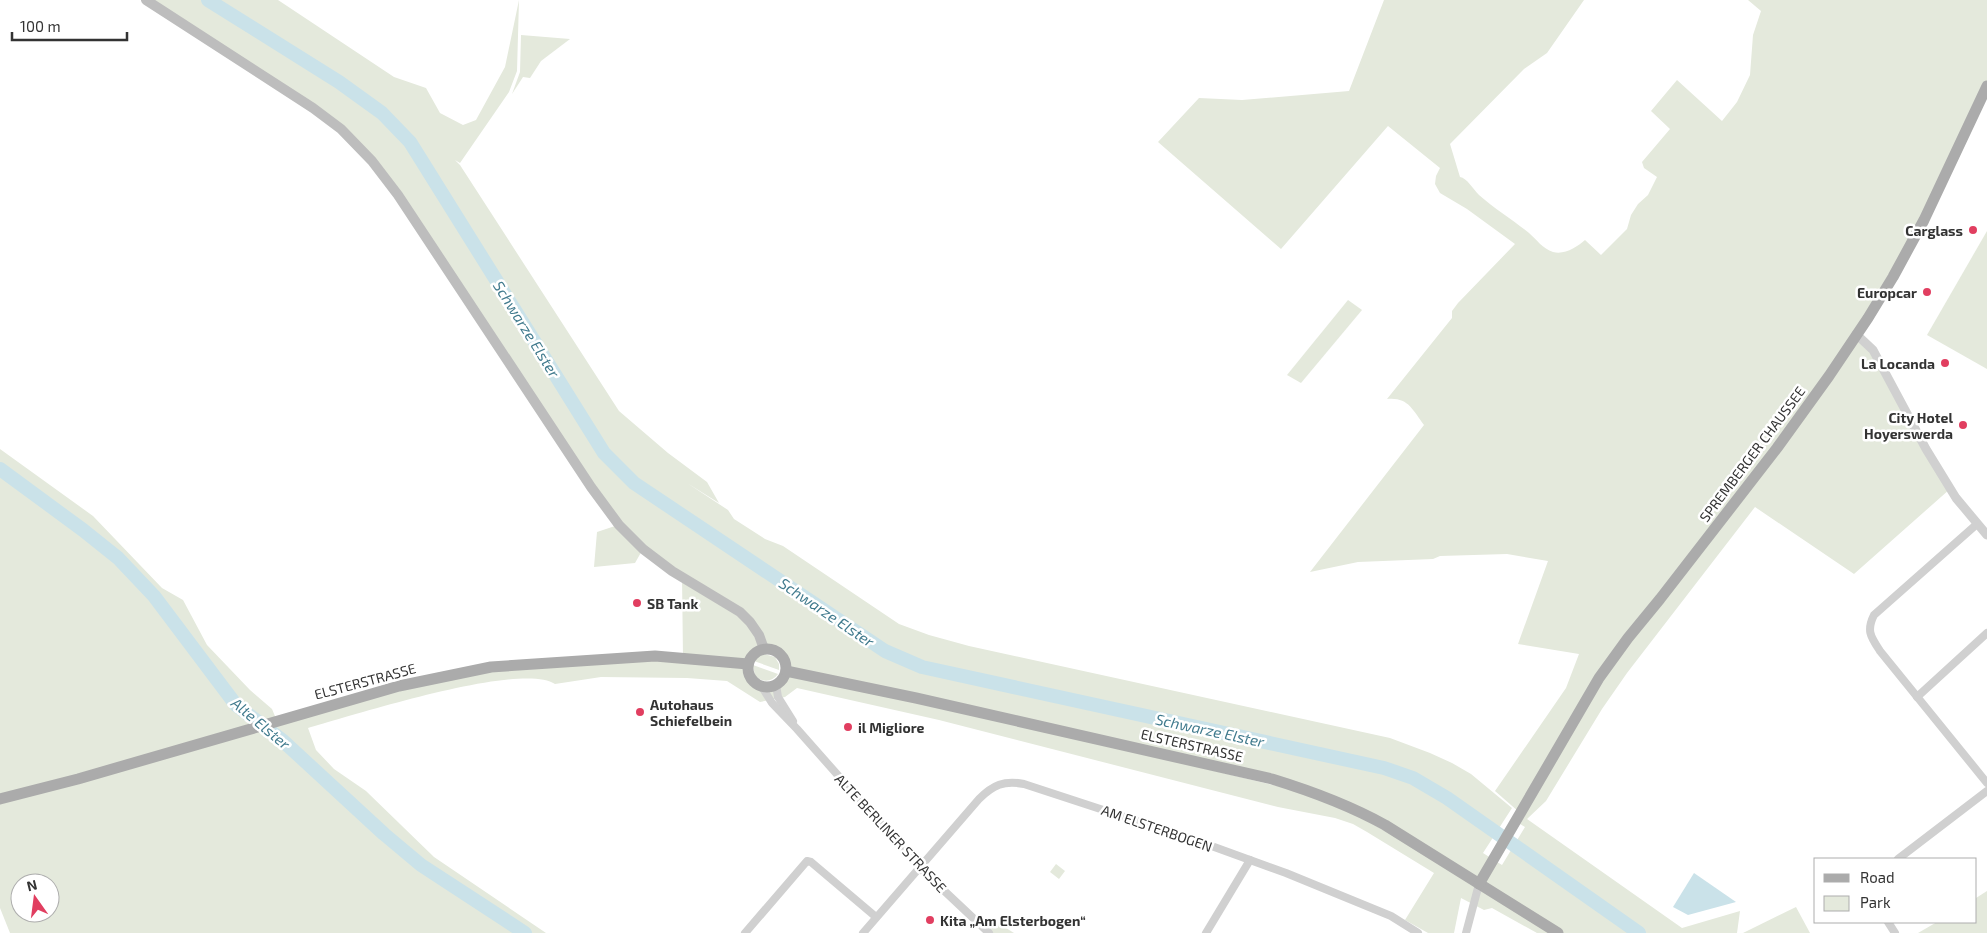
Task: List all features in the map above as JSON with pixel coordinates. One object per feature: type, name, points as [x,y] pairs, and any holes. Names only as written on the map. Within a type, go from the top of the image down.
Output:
[{"type":"main road","points":[[146,0],[313,108],[341,129],[372,161],[398,195],[591,488],[619,525],[644,549],[672,571],[740,612],[759,635],[764,649]]},
{"type":"main road","name":"SPREMBERGER CHAUSSEE","points":[[1479,884],[1599,678],[1628,638],[1660,600],[1777,448],[1829,376],[1893,277],[1924,220],[1987,86]]},
{"type":"main road","points":[[764,649],[772,649],[780,653],[784,659],[786,671],[784,677],[776,685],[769,687],[757,684],[749,676],[748,664],[754,654],[764,649]]},
{"type":"main road","name":"ELSTERSTRASSE","points":[[0,799],[78,779],[399,686],[491,666],[655,656],[748,664]]},
{"type":"main road","name":"ELSTERSTRASSE","points":[[786,671],[916,698],[1272,779],[1300,788],[1360,811],[1432,853],[1558,933]]},
{"type":"street","points":[[1856,334],[1873,350],[1926,449],[1956,498],[1987,535]]},
{"type":"street","points":[[1977,524],[1874,615],[1869,627],[1873,640],[1880,651],[1987,783]]},
{"type":"street","points":[[1917,696],[1987,633]]},
{"type":"street","name":"ALTE BERLINER STRASSE","points":[[776,685],[780,702],[797,729]]},
{"type":"street","name":"ALTE BERLINER STRASSE","points":[[762,686],[772,703],[920,868],[990,933]]},
{"type":"street","name":"AM ELSTERBOGEN","points":[[862,933],[986,793],[999,784],[1012,782],[1032,786],[1250,860],[1391,916],[1416,933]]},
{"type":"street","points":[[1899,858],[1987,791]]},
{"type":"street","points":[[1206,933],[1250,860]]},
{"type":"street","points":[[745,933],[802,865],[807,862],[811,862],[876,917]]},
{"type":"street","points":[[1466,933],[1479,884]]},
{"type":"green space","points":[[146,0],[278,0],[394,77],[426,88],[440,113],[463,125],[476,120],[505,67],[519,0],[517,71],[509,92],[460,163],[455,160],[619,411],[668,453],[707,482],[719,503],[687,483],[728,510],[734,519],[765,539],[783,546],[899,624],[929,635],[969,646],[1390,738],[1452,763],[1471,774],[1512,808],[1483,853],[1502,865],[1525,827],[1515,821],[1601,679],[1857,335],[1867,345],[1950,489],[1854,574],[1755,507],[1627,673],[1602,709],[1546,801],[1527,819],[1682,928],[1740,911],[1737,933],[1559,933],[1479,883],[1327,797],[916,699],[1327,798],[1480,885],[1556,933],[1537,933],[1492,908],[1484,910],[1461,898],[1454,933],[1428,933],[1405,920],[1434,873],[1353,824],[1335,818],[1278,807],[939,720],[797,688],[785,697],[760,702],[727,681],[687,678],[601,677],[555,684],[536,679],[508,679],[435,693],[308,728],[316,750],[334,769],[366,791],[434,857],[546,933],[10,933],[0,908],[0,449],[93,516],[162,588],[183,600],[207,645],[250,690],[272,709],[277,721],[449,675],[683,658],[682,577],[750,622],[643,549],[635,563],[594,567],[597,532],[618,525],[398,195],[341,129]],"holes":[[[764,648],[778,651],[785,657],[786,667],[783,676],[777,684],[769,688],[760,687],[748,674],[749,660],[755,653]]]},
{"type":"green space","points":[[1384,0],[1584,0],[1547,53],[1524,69],[1450,144],[1460,177],[1468,182],[1479,195],[1529,233],[1546,249],[1557,253],[1562,252],[1575,248],[1585,240],[1601,255],[1627,229],[1631,215],[1638,204],[1648,195],[1657,177],[1644,168],[1642,162],[1670,129],[1651,111],[1677,80],[1722,121],[1737,102],[1750,75],[1753,35],[1761,11],[1748,0],[1987,0],[1987,83],[1922,220],[1828,375],[1628,637],[1519,812],[1495,791],[1566,688],[1579,654],[1518,644],[1548,561],[1507,554],[1440,556],[1433,559],[1358,562],[1310,572],[1424,425],[1413,409],[1405,402],[1387,399],[1452,318],[1452,311],[1458,303],[1515,244],[1467,209],[1440,193],[1435,184],[1440,168],[1388,126],[1281,249],[1158,142],[1199,98],[1242,100],[1349,91]]},
{"type":"green space","points":[[521,35],[570,39],[541,61],[530,78],[523,77],[512,94],[520,72]]},
{"type":"green space","points":[[1987,231],[1987,369],[1927,335]]},
{"type":"green space","points":[[1348,300],[1362,310],[1301,383],[1287,375]]},
{"type":"green space","points":[[764,654],[775,657],[779,664],[779,670],[754,661],[758,656]]},
{"type":"green space","points":[[753,665],[778,674],[770,680],[761,680],[755,676]]},
{"type":"green space","points":[[1056,864],[1065,871],[1059,879],[1050,872]]},
{"type":"green space","points":[[1987,891],[1987,933],[1918,933],[1935,923],[1977,923],[1977,897]]},
{"type":"green space","points":[[1796,907],[1810,933],[1743,933]]},
{"type":"green space","points":[[972,917],[998,923],[1014,933],[990,933]]},
{"type":"water","points":[[1694,873],[1736,902],[1688,915],[1673,907]]},
{"type":"waterway","name":"Schwarze Elster","points":[[208,0],[339,82],[382,113],[410,142],[604,453],[634,483],[885,651],[922,667],[1384,768],[1413,778],[1447,798],[1639,933]]},
{"type":"waterway","name":"Alte Elster","points":[[0,469],[118,558],[154,596],[236,705],[282,740],[384,834],[421,865],[525,933]]},
{"type":"place","name":"Carglass","points":[[1973,230]]},
{"type":"place","name":"Europcar","points":[[1927,292]]},
{"type":"place","name":"La Locanda","points":[[1945,363]]},
{"type":"place","name":"City Hotel Hoyerswerda","points":[[1963,425]]},
{"type":"place","name":"SB Tank","points":[[637,603]]},
{"type":"place","name":"Autohaus Schiefelbein","points":[[640,712]]},
{"type":"place","name":"il Migliore","points":[[848,727]]},
{"type":"place","name":"Kita „Am Elsterbogen“","points":[[930,920]]}]
